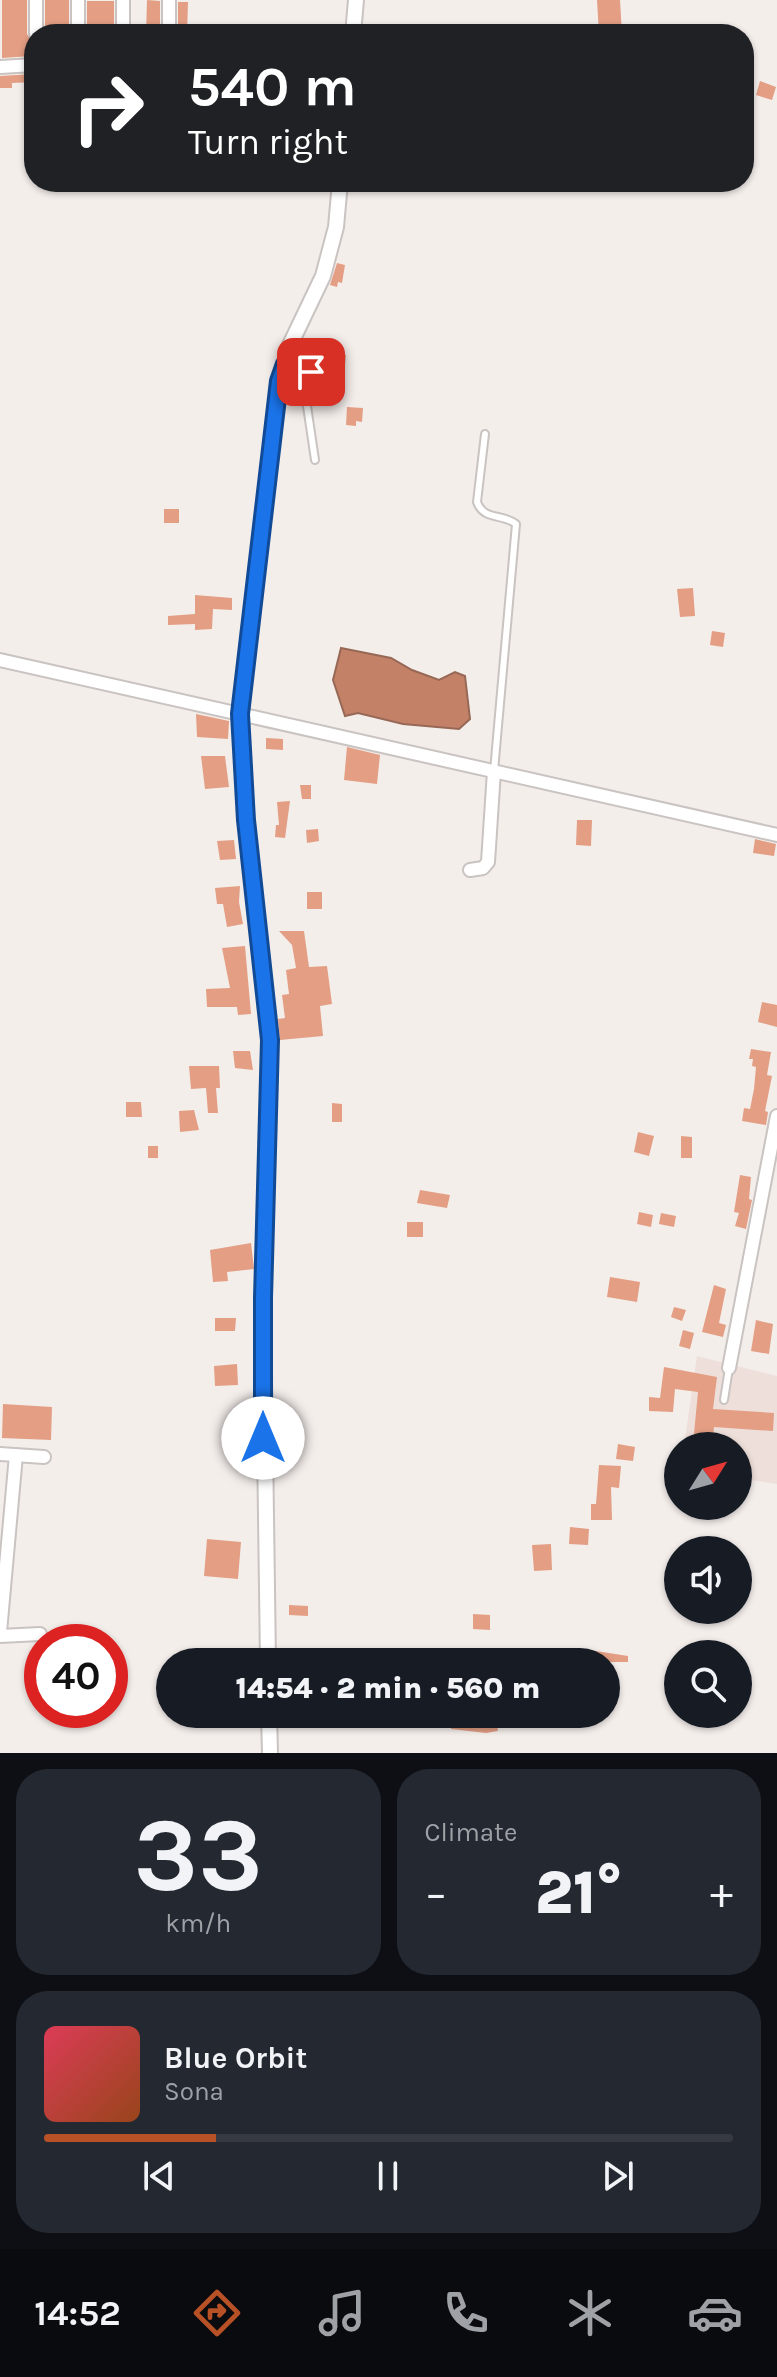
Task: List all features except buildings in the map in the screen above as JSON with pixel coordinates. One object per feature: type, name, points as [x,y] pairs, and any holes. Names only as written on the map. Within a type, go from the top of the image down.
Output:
[{"type":"street","points":[[36,0],[36,24]]},
{"type":"street","points":[[78,0],[78,24]]},
{"type":"street","points":[[123,0],[123,24]]},
{"type":"street","points":[[169,0],[169,24]]},
{"type":"street","points":[[354,24],[356,0]]},
{"type":"street","points":[[0,67],[24,66]]},
{"type":"street","points":[[268,1648],[263,1298],[270,1040],[246,820],[240,714],[279,381],[290,345],[323,276],[336,227],[339,192]]},
{"type":"street","points":[[0,660],[777,835]]},
{"type":"street","points":[[470,870],[483,868],[488,862],[494,771]]},
{"type":"street","points":[[729,1368],[777,1116]]},
{"type":"street","points":[[0,1454],[44,1457]]},
{"type":"street","points":[[16,1455],[0,1634],[24,1634]]},
{"type":"street","points":[[269,1728],[270,1753]]},
{"type":"lane","points":[[285,364],[299,373],[305,386],[315,460]]},
{"type":"lane","points":[[299,373],[322,372]]},
{"type":"lane","points":[[485,434],[477,502],[488,516],[509,519],[516,524],[494,771]]},
{"type":"lane","points":[[724,1400],[729,1368]]},
{"type":"shaded area","points":[[341,648],[391,658],[439,680],[455,672],[465,676],[470,719],[459,729],[403,724],[358,713],[345,716],[333,680]]},
{"type":"shaded area","points":[[697,1356],[777,1376],[777,1484],[752,1480],[752,1432],[686,1432]]},
{"type":"route","points":[[263,1438],[263,1298],[270,1040],[246,820],[240,714],[279,381],[285,364],[299,373],[311,372]]}]
